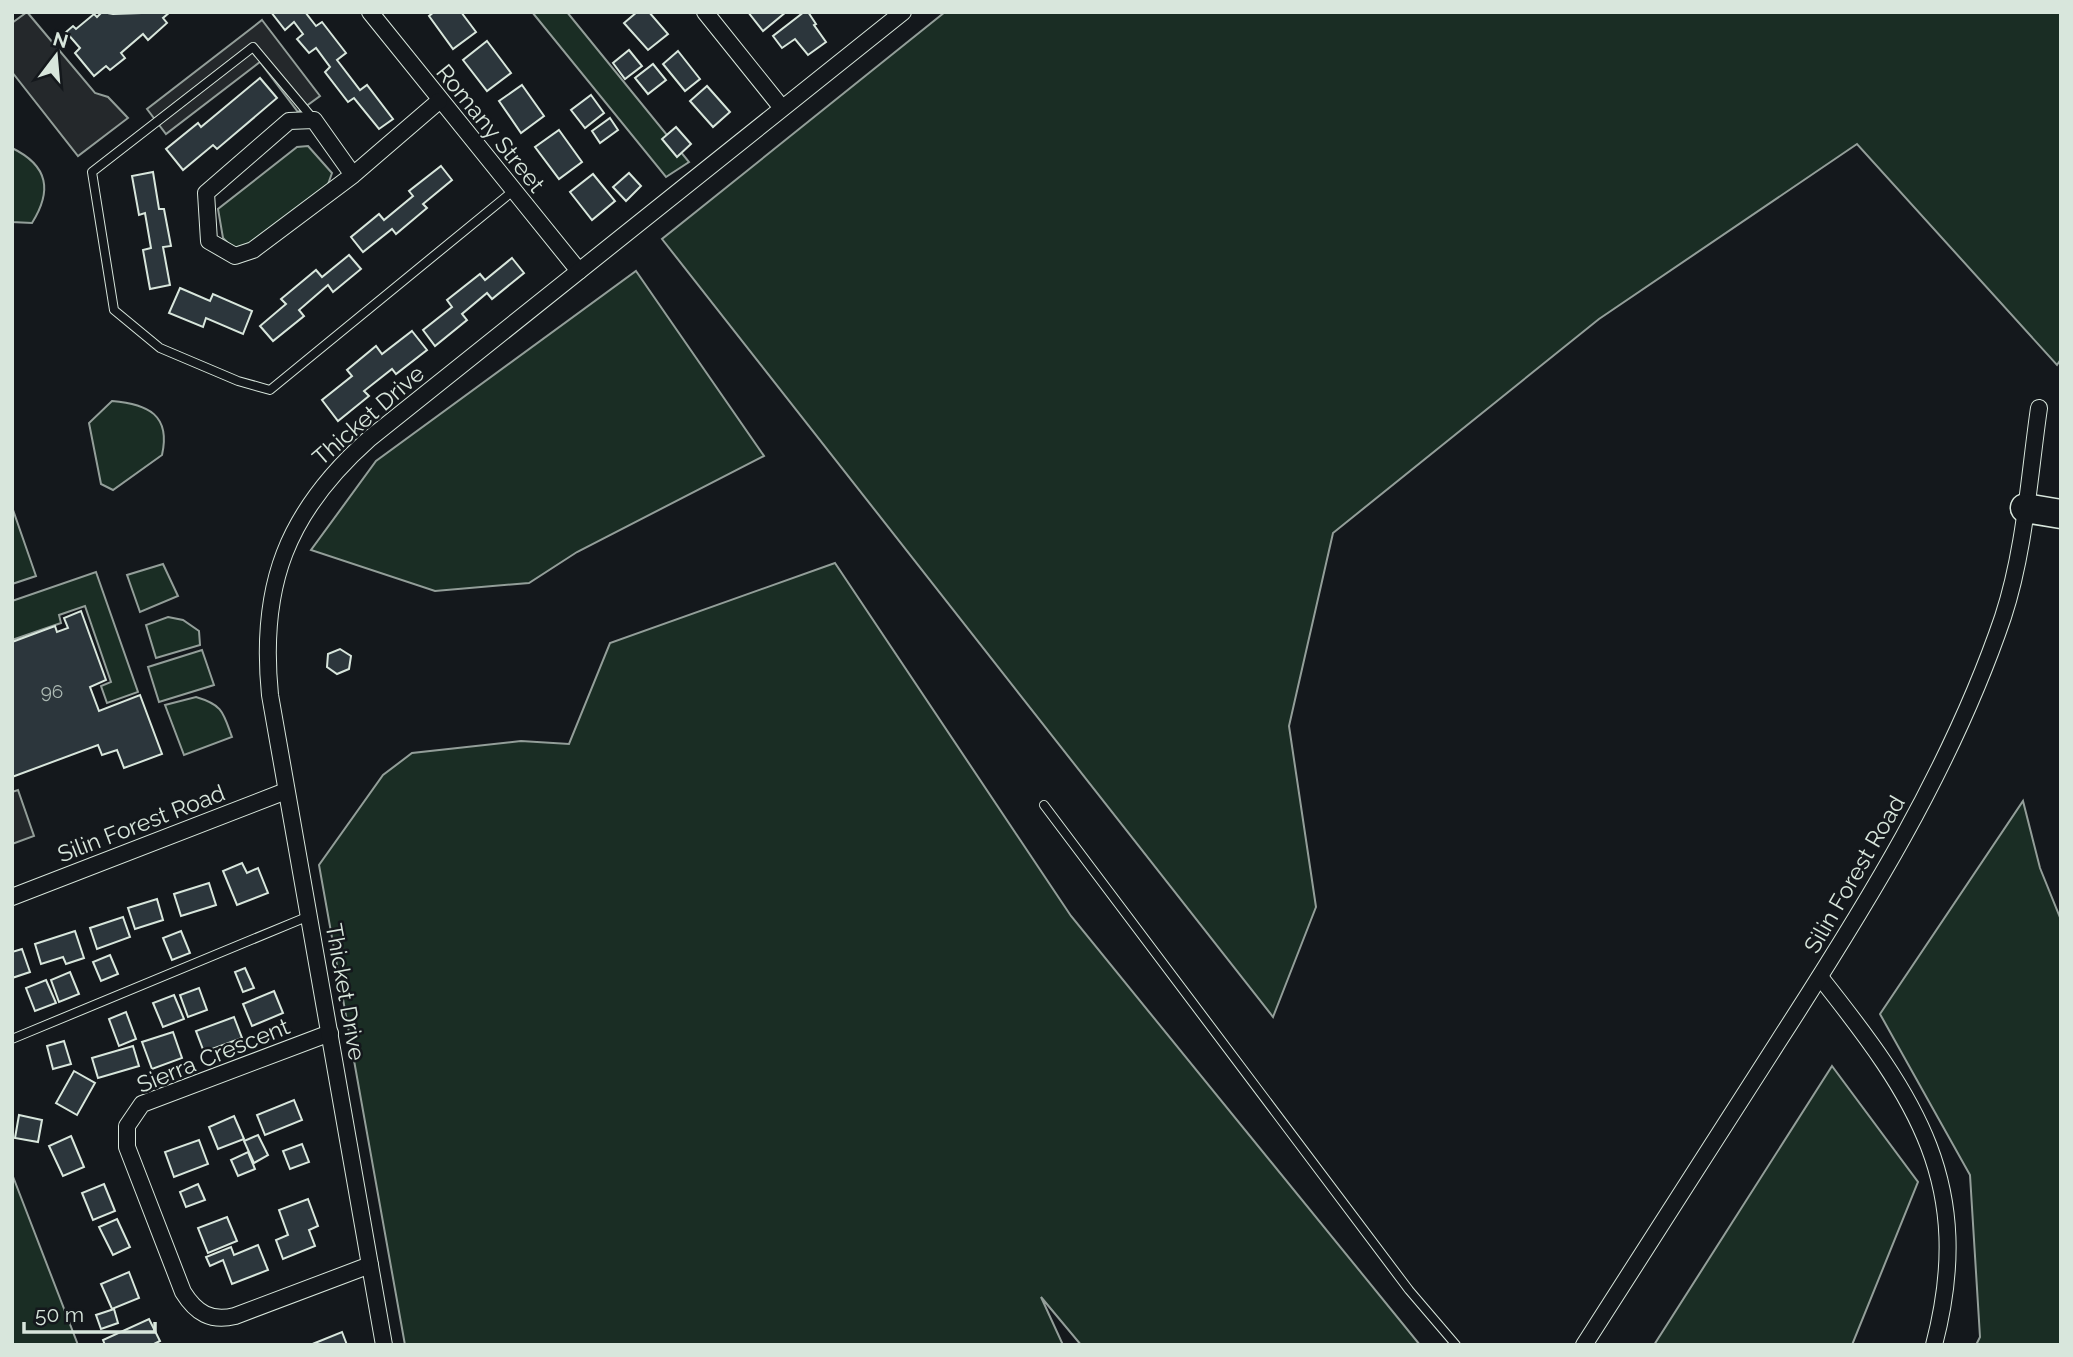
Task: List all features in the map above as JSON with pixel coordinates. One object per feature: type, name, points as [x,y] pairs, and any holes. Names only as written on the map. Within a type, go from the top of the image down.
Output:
[{"type":"highway","points":[[2025,508],[2061,514]]},
{"type":"street","name":"Romany Street","points":[[370,12],[579,271]]},
{"type":"street","points":[[705,12],[782,108]]},
{"type":"street","name":"Thicket Drive","points":[[384,1345],[270,695],[267,652],[279,562],[298,520],[332,473],[369,439],[903,12]]},
{"type":"street","points":[[353,175],[314,120],[289,121],[206,193],[209,241],[235,256],[253,250],[353,175],[439,100]]},
{"type":"street","name":"Silin Forest Road","points":[[1934,1345],[1948,1271],[1947,1216],[1937,1168],[1919,1122],[1880,1052],[1820,977],[1921,807],[1969,703],[2003,616],[2017,561],[2039,408]]},
{"type":"street","name":"Silin Forest Road","points":[[12,897],[286,791]]},
{"type":"street","points":[[1584,1345],[1820,977]]},
{"type":"street","name":"Sierra Crescent","points":[[330,1032],[142,1104],[127,1126],[127,1147],[183,1292],[190,1303],[207,1316],[218,1319],[235,1316],[370,1265]]},
{"type":"lane","points":[[314,120],[253,47],[92,172],[114,310],[160,348],[238,381],[270,390],[513,191]]},
{"type":"lane","points":[[1044,805],[1409,1290],[1456,1345]]},
{"type":"lane","points":[[12,1039],[309,916]]},
{"type":"green space","points":[[532,12],[567,12],[689,162],[666,177]]},
{"type":"green space","points":[[945,12],[2061,12],[2061,359],[2057,365],[1857,144],[1599,319],[1333,533],[1289,726],[1316,907],[1273,1017],[662,239]]},
{"type":"green space","points":[[308,146],[332,173],[327,187],[247,247],[233,248],[223,238],[218,209],[297,147]]},
{"type":"green space","points":[[12,148],[34,163],[43,180],[43,200],[32,223],[12,222]]},
{"type":"green space","points":[[636,271],[764,456],[577,552],[529,583],[435,591],[311,550],[376,461]]},
{"type":"green space","points":[[112,401],[136,405],[154,414],[160,421],[164,441],[162,455],[113,490],[101,484],[89,423]]},
{"type":"green space","points":[[12,507],[36,576],[12,584]]},
{"type":"green space","points":[[835,563],[1071,916],[1420,1345],[1081,1345],[1041,1297],[1063,1345],[405,1345],[319,865],[383,775],[412,753],[521,741],[569,744],[610,643]]},
{"type":"green space","points":[[163,564],[178,596],[140,612],[127,575]]},
{"type":"green space","points":[[96,572],[138,692],[107,703],[101,686],[111,682],[85,606],[59,615],[61,623],[12,640],[12,601]]},
{"type":"green space","points":[[168,617],[183,620],[199,631],[200,645],[156,658],[146,625]]},
{"type":"green space","points":[[202,650],[214,685],[159,702],[148,667]]},
{"type":"green space","points":[[196,697],[212,703],[221,711],[232,737],[184,755],[165,705]]},
{"type":"green space","points":[[2023,801],[2040,868],[2061,920],[2061,1345],[1976,1345],[1980,1337],[1970,1175],[1880,1014]]},
{"type":"green space","points":[[1832,1066],[1918,1182],[1852,1345],[1654,1345]]},
{"type":"green space","points":[[12,1174],[78,1345],[12,1345]]},
{"type":"shaded area","points":[[27,12],[95,93],[108,97],[128,118],[78,156],[12,72],[12,23]]},
{"type":"shaded area","points":[[262,20],[320,96],[298,112],[260,62],[166,134],[147,109]]},
{"type":"shaded area","points":[[18,790],[34,836],[12,844],[12,792]]},
{"type":"building","points":[[102,12],[170,12],[163,18],[167,23],[148,40],[143,34],[121,53],[125,58],[110,70],[106,66],[94,76],[75,53],[80,48],[66,32],[73,26],[76,29],[94,14],[97,17]]},
{"type":"building","points":[[271,12],[305,12],[316,26],[322,22],[346,53],[337,60],[360,90],[367,85],[393,119],[379,129],[354,98],[348,102],[325,72],[330,67],[316,48],[309,53],[297,39],[303,34],[294,22],[285,30]]},
{"type":"building","points":[[434,12],[461,12],[476,32],[453,49],[429,16]]},
{"type":"building","points":[[637,12],[649,12],[668,34],[648,50],[624,23]]},
{"type":"building","points":[[748,12],[786,12],[763,31]]},
{"type":"building","points":[[804,12],[808,12],[826,42],[808,55],[795,39],[782,48],[773,36]]},
{"type":"building","points":[[487,41],[511,73],[487,91],[463,60]]},
{"type":"building","points":[[629,50],[642,66],[625,79],[613,63]]},
{"type":"building","points":[[678,51],[700,79],[685,91],[663,64]]},
{"type":"building","points":[[653,64],[666,80],[648,94],[635,78]]},
{"type":"building","points":[[260,78],[277,98],[217,149],[213,145],[183,170],[166,149],[198,123],[201,127]]},
{"type":"building","points":[[522,85],[544,116],[521,133],[499,101]]},
{"type":"building","points":[[707,86],[730,112],[713,127],[690,101]]},
{"type":"building","points":[[591,95],[604,113],[585,128],[571,110]]},
{"type":"building","points":[[610,118],[618,130],[600,143],[592,131]]},
{"type":"building","points":[[676,127],[691,144],[677,157],[662,139]]},
{"type":"building","points":[[559,130],[582,162],[559,179],[535,147]]},
{"type":"building","points":[[441,166],[452,180],[423,204],[427,208],[396,234],[392,229],[363,252],[351,237],[379,214],[384,220],[413,196],[409,191]]},
{"type":"building","points":[[153,172],[159,209],[164,209],[171,246],[163,247],[170,285],[150,289],[143,250],[151,248],[145,213],[139,215],[132,176]]},
{"type":"building","points":[[629,173],[641,186],[626,201],[613,187]]},
{"type":"building","points":[[593,174],[615,201],[592,220],[570,192]]},
{"type":"building","points":[[349,255],[361,269],[333,292],[328,285],[299,310],[304,316],[273,341],[260,326],[286,304],[281,299],[316,270],[322,277]]},
{"type":"building","points":[[512,258],[524,273],[492,299],[487,293],[462,314],[467,320],[435,346],[423,330],[452,307],[447,300],[480,274],[485,280]]},
{"type":"building","points":[[180,288],[210,301],[213,294],[252,311],[243,334],[206,318],[203,327],[169,313]]},
{"type":"building","points":[[412,331],[427,350],[396,374],[392,369],[364,391],[369,396],[338,421],[322,400],[352,376],[347,370],[376,346],[382,354]]},
{"type":"building","points":[[81,611],[106,680],[90,687],[99,711],[140,695],[162,754],[124,768],[117,750],[102,755],[98,745],[12,777],[12,642],[55,626],[57,632],[68,628],[64,618]]},
{"type":"building","points":[[340,649],[351,656],[349,669],[337,674],[327,667],[328,654]]},
{"type":"building","points":[[242,863],[247,873],[258,868],[268,893],[237,905],[223,871]]},
{"type":"building","points":[[209,883],[216,905],[181,916],[174,894]]},
{"type":"building","points":[[157,899],[163,920],[135,929],[128,908]]},
{"type":"building","points":[[123,917],[130,937],[97,949],[90,928]]},
{"type":"building","points":[[75,931],[84,958],[66,964],[63,957],[41,964],[35,944]]},
{"type":"building","points":[[181,931],[190,953],[172,960],[163,938]]},
{"type":"building","points":[[22,949],[30,972],[12,978],[12,952]]},
{"type":"building","points":[[110,955],[118,974],[101,981],[93,962]]},
{"type":"building","points":[[245,968],[254,988],[243,992],[235,972]]},
{"type":"building","points":[[70,972],[79,994],[59,1002],[51,980]]},
{"type":"building","points":[[46,980],[56,1003],[35,1011],[26,988]]},
{"type":"building","points":[[199,988],[207,1010],[188,1017],[180,995]]},
{"type":"building","points":[[274,991],[283,1013],[252,1026],[243,1004]]},
{"type":"building","points":[[174,995],[184,1019],[163,1027],[153,1003]]},
{"type":"building","points":[[126,1012],[136,1039],[119,1046],[109,1019]]},
{"type":"building","points":[[234,1017],[242,1038],[204,1052],[196,1031]]},
{"type":"building","points":[[173,1032],[182,1058],[152,1069],[142,1042]]},
{"type":"building","points":[[64,1041],[71,1064],[53,1069],[47,1046]]},
{"type":"building","points":[[133,1046],[139,1066],[98,1078],[92,1058]]},
{"type":"building","points":[[74,1071],[95,1083],[77,1115],[56,1103]]},
{"type":"building","points":[[294,1100],[302,1120],[265,1135],[257,1115]]},
{"type":"building","points":[[19,1115],[42,1120],[38,1142],[15,1138]]},
{"type":"building","points":[[234,1116],[244,1139],[218,1149],[209,1127]]},
{"type":"building","points":[[258,1135],[268,1155],[254,1163],[244,1141]]},
{"type":"building","points":[[71,1136],[84,1167],[63,1176],[49,1146]]},
{"type":"building","points":[[199,1140],[208,1164],[174,1177],[165,1152]]},
{"type":"building","points":[[302,1144],[309,1162],[290,1169],[283,1151]]},
{"type":"building","points":[[248,1152],[255,1169],[238,1176],[231,1160]]},
{"type":"building","points":[[104,1184],[115,1211],[93,1220],[82,1193]]},
{"type":"building","points":[[198,1184],[205,1200],[186,1207],[180,1192]]},
{"type":"building","points":[[308,1199],[318,1226],[309,1230],[315,1246],[283,1259],[276,1240],[288,1235],[279,1210]]},
{"type":"building","points":[[227,1217],[237,1241],[208,1253],[198,1228]]},
{"type":"building","points":[[117,1219],[130,1247],[113,1255],[99,1227]]},
{"type":"building","points":[[258,1245],[268,1270],[232,1284],[223,1260],[210,1266],[206,1257],[231,1247],[234,1255]]},
{"type":"building","points":[[129,1272],[139,1298],[112,1309],[101,1284]]},
{"type":"building","points":[[114,1309],[118,1323],[101,1329],[96,1315]]},
{"type":"building","points":[[149,1319],[160,1341],[152,1345],[105,1345],[103,1340]]},
{"type":"building","points":[[342,1332],[347,1345],[310,1345]]}]
